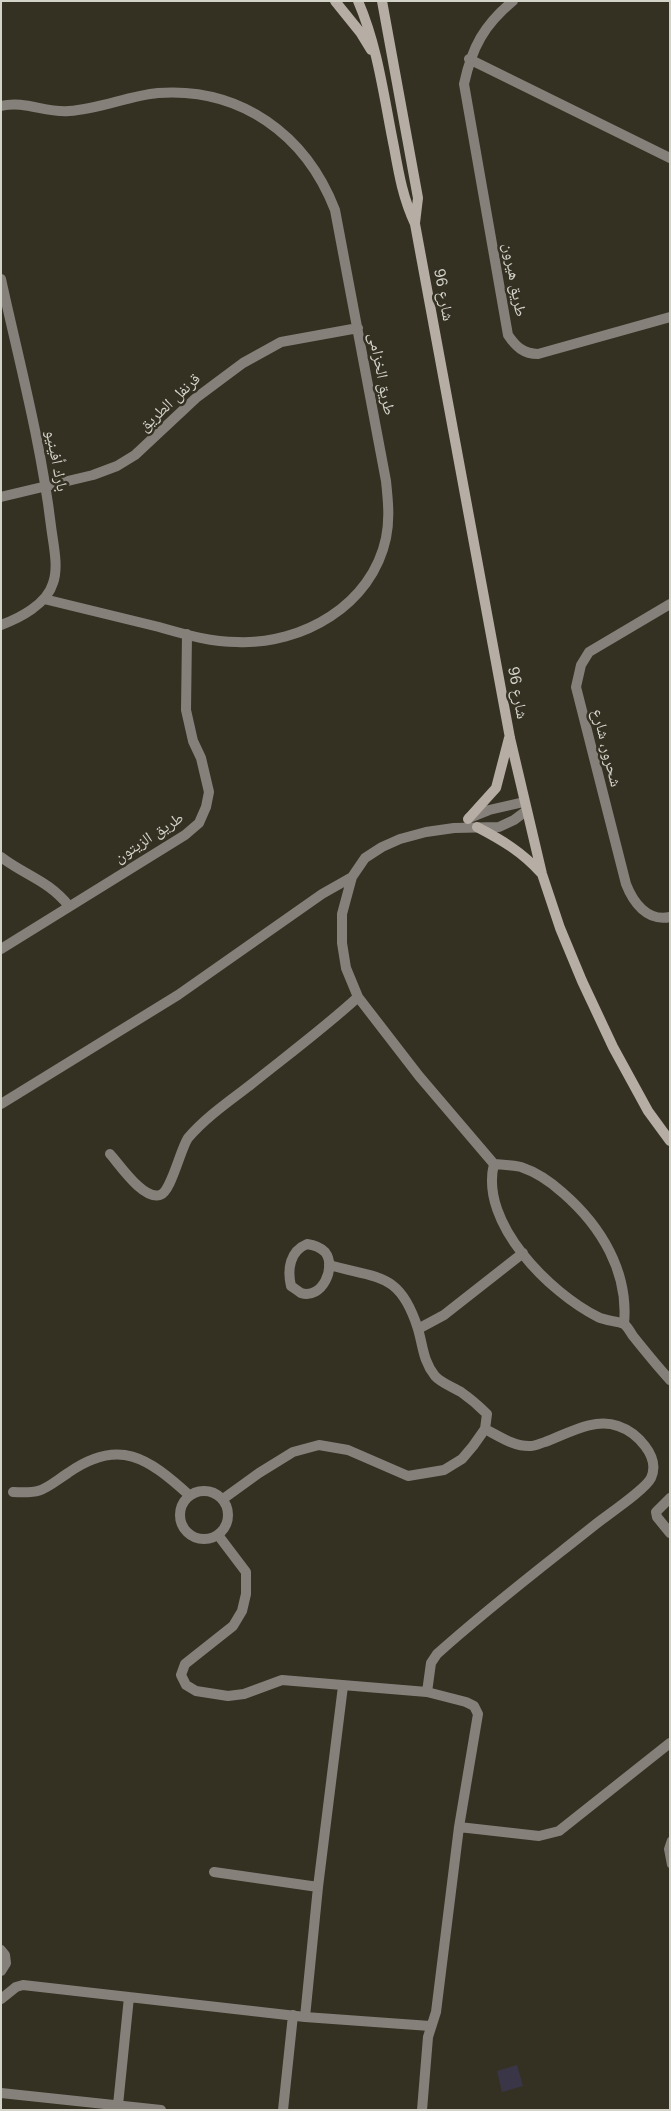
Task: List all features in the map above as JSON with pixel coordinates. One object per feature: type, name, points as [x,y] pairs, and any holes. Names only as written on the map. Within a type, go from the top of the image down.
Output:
[{"type":"street","points":[[335,1],[360,32],[377,61]]},
{"type":"street","name":"شارع 96","points":[[358,1],[369,27],[377,61],[405,202],[415,224],[510,738],[542,874],[574,963],[613,1047],[648,1111],[670,1141]]},
{"type":"street","name":"شارع 96","points":[[382,1],[418,198],[415,224]]},
{"type":"street","name":"طريق هيرون","points":[[513,1],[495,16],[478,41],[470,59],[464,84],[508,335],[515,345],[530,354],[538,354],[670,317]]},
{"type":"street","points":[[470,59],[670,158]]},
{"type":"street","name":"طريق الخزامى","points":[[1,106],[22,104],[49,111],[70,112],[138,96],[175,92],[212,97],[230,102],[264,119],[280,130],[308,158],[336,210],[389,505],[386,538],[374,570],[360,592],[340,610],[315,625],[288,636],[269,640],[237,642],[187,634],[44,599]]},
{"type":"street","name":"بارك أفينيو","points":[[1,279],[46,488],[55,562],[54,582],[44,599],[27,612],[1,625]]},
{"type":"street","name":"قرنفل الطريق","points":[[1,497],[46,488],[117,466],[135,455],[216,382],[243,363],[281,342],[358,328]]},
{"type":"street","name":"شحرور، شارع","points":[[670,604],[589,652],[581,664],[576,686],[626,884],[632,900],[643,912],[664,919],[670,917]]},
{"type":"street","name":"طريق الزيتون","points":[[1,949],[184,835],[199,823],[206,807],[209,792],[201,758],[193,741],[186,710],[187,634]]},
{"type":"street","points":[[468,819],[496,788],[510,738]]},
{"type":"street","points":[[454,828],[468,819],[489,810],[525,807]]},
{"type":"street","points":[[525,807],[514,820],[499,827],[454,828],[400,838],[365,858],[352,876],[342,914],[342,943],[346,968],[358,998],[419,1076],[494,1164],[522,1167],[552,1183],[581,1208],[600,1232],[614,1262],[623,1292],[624,1324]]},
{"type":"street","points":[[477,827],[510,845],[526,857],[542,874]]},
{"type":"street","points":[[1,857],[11,865],[46,883],[58,892],[69,906]]},
{"type":"street","points":[[1,1104],[178,996],[322,894],[352,876]]},
{"type":"street","points":[[110,1154],[141,1190],[154,1196],[162,1195],[167,1190],[178,1158],[188,1139],[209,1118],[332,1021],[358,998]]},
{"type":"street","points":[[494,1164],[491,1176],[492,1193],[497,1212],[523,1253],[548,1282],[567,1296],[598,1317],[624,1324],[670,1380]]},
{"type":"street","points":[[307,1244],[320,1248],[326,1253],[329,1265],[326,1281],[317,1291],[301,1293],[291,1286],[290,1263],[296,1250],[300,1247],[307,1244]]},
{"type":"street","points":[[418,1329],[444,1315],[523,1253]]},
{"type":"street","points":[[223,1500],[258,1473],[293,1452],[319,1445],[348,1450],[408,1476],[444,1470],[462,1459],[485,1429],[487,1414],[477,1403],[436,1377],[426,1362],[418,1329],[403,1294],[394,1285],[381,1278],[329,1265]]},
{"type":"street","points":[[427,1692],[431,1663],[437,1654],[509,1592],[624,1502],[651,1478],[653,1468],[651,1457],[644,1443],[618,1426],[603,1423],[591,1425],[532,1446],[514,1444],[485,1429]]},
{"type":"street","points":[[13,1492],[34,1494],[46,1489],[89,1460],[104,1455],[123,1454],[142,1459],[172,1480],[189,1495]]},
{"type":"street","points":[[207,1491],[218,1495],[223,1500],[226,1505],[228,1518],[223,1531],[204,1540],[189,1535],[180,1523],[180,1508],[189,1495],[194,1492],[207,1491]]},
{"type":"street","points":[[670,1498],[656,1512],[657,1517],[670,1533]]},
{"type":"street","points":[[218,1535],[246,1572],[246,1594],[242,1611],[233,1626],[185,1664],[182,1675],[186,1685],[196,1691],[228,1696],[244,1694],[282,1680],[427,1692],[466,1702],[474,1706],[478,1714],[459,1827],[436,2012],[430,2026],[422,2110]]},
{"type":"street","points":[[304,2017],[343,1686]]},
{"type":"street","points":[[459,1827],[539,1836],[559,1831],[670,1743]]},
{"type":"street","points":[[214,1872],[318,1886]]},
{"type":"street","points":[[1,1950],[5,1954],[6,1963],[1,1971]]},
{"type":"street","points":[[1,1999],[16,1987],[23,1985],[304,2017],[430,2026]]},
{"type":"street","points":[[118,2105],[130,1997]]},
{"type":"street","points":[[283,2110],[293,2015]]},
{"type":"street","points":[[1,2093],[161,2110]]},
{"type":"lane","points":[[670,1840],[667,1849],[670,1865]]},
{"type":"shaded area","points":[[517,2065],[523,2086],[502,2092],[497,2071]]}]
